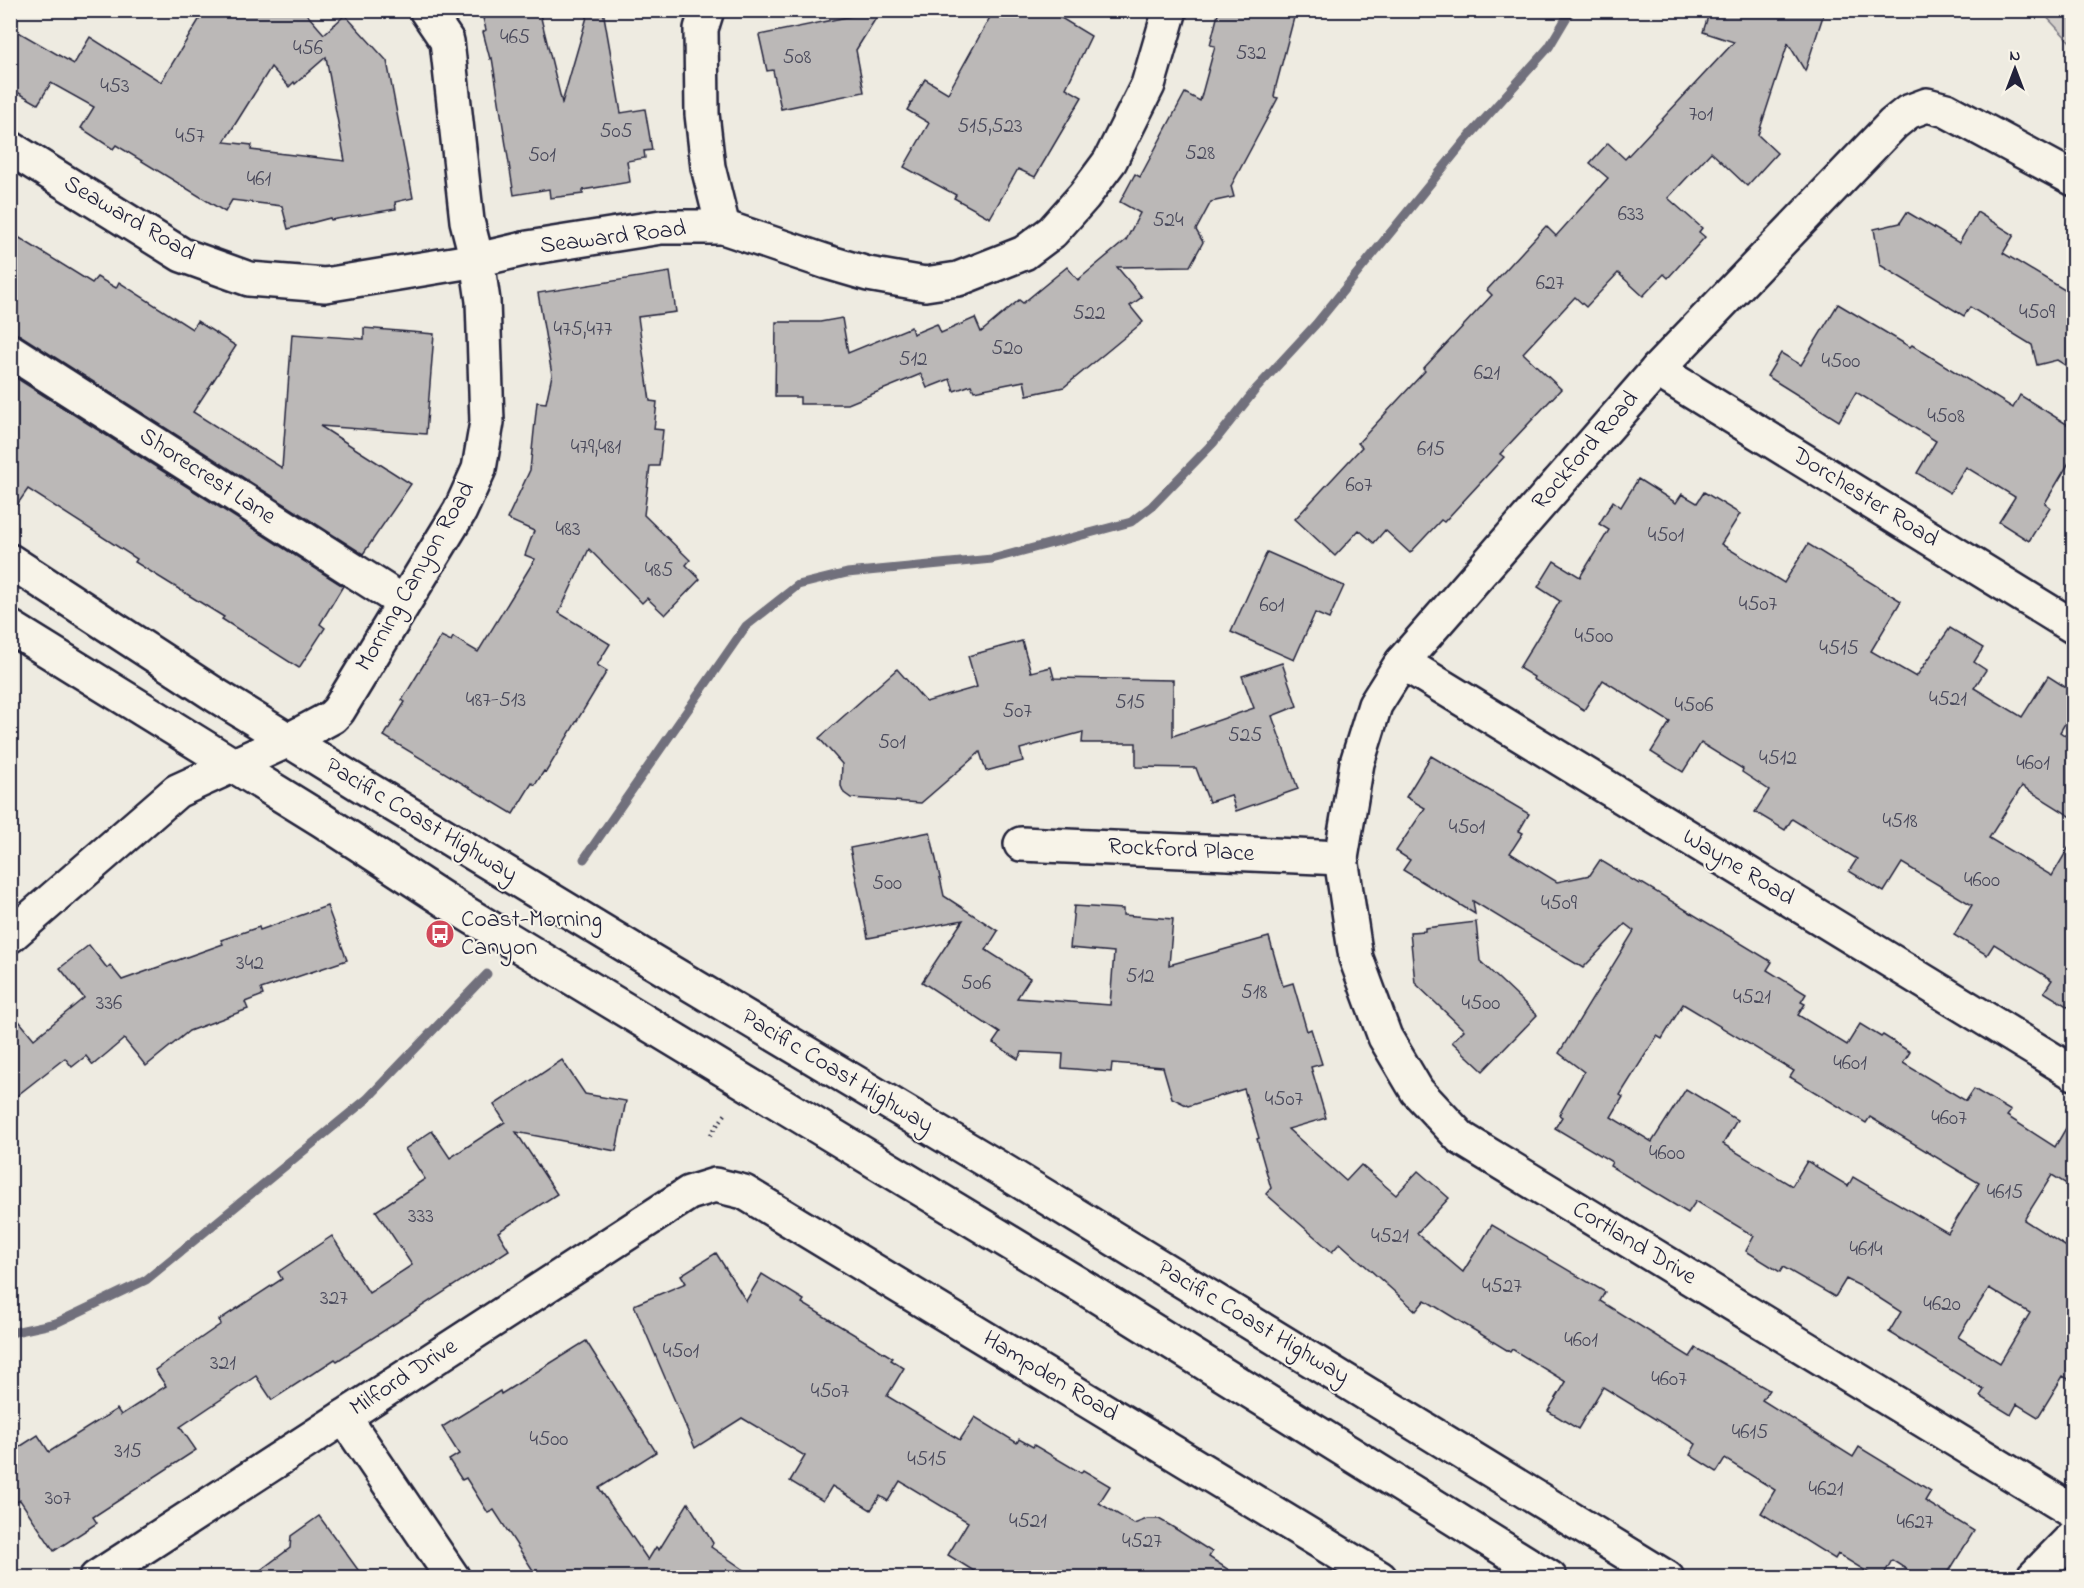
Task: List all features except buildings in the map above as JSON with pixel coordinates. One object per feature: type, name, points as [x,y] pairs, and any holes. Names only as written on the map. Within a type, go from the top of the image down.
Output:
[{"type":"main road","name":"Morning Canyon Road","points":[[10,936],[177,791],[289,740],[332,717],[338,711],[460,512],[478,469],[488,422],[483,301],[477,260],[467,222],[447,41],[426,10]]},
{"type":"main road","points":[[707,10],[701,29],[702,114],[708,167],[723,227]]},
{"type":"main road","name":"Seaward Road","points":[[10,148],[182,255],[249,279],[325,285],[477,260],[528,248],[661,227],[723,227],[868,274],[925,284],[958,279],[1024,253],[1052,232],[1084,196],[1110,161],[1148,85],[1170,10]]},
{"type":"main road","name":"Rockford Road","points":[[1341,858],[1357,763],[1375,705],[1402,662],[1657,370],[1893,124],[1908,112],[1927,105],[1946,110],[2073,179]]},
{"type":"main road","name":"Shorecrest Lane","points":[[10,351],[403,602]]},
{"type":"main road","name":"Dorchester Road","points":[[1657,370],[2073,627]]},
{"type":"main road","name":"Pacific Coast Highway","points":[[10,561],[217,696],[650,960],[1007,1173],[1667,1578]]},
{"type":"main road","name":"Pacific Coast Highway","points":[[10,627],[235,765],[458,908],[1075,1282],[1550,1578]]},
{"type":"main road","name":"Wayne Road","points":[[1402,662],[2073,1073]]},
{"type":"main road","name":"Rockford Place","points":[[1021,844],[1341,858]]},
{"type":"main road","name":"Cortland Drive","points":[[1341,858],[1356,958],[1385,1037],[1417,1091],[1461,1138],[2073,1512]]},
{"type":"main road","name":"Milford Drive","points":[[112,1573],[344,1417],[688,1194],[715,1185]]},
{"type":"main road","name":"Hampden Road","points":[[715,1185],[744,1192],[1380,1578]]},
{"type":"main road","points":[[344,1417],[453,1578]]},
{"type":"main road","points":[[2033,1578],[2073,1536]]},
{"type":"path","points":[[710,1135],[727,1112]]},
{"type":"shaded area","points":[[2041,11],[2073,11],[2073,45]]},
{"type":"waterway","points":[[584,859],[746,626],[798,585],[847,573],[992,559],[1131,522],[1152,506],[1214,442],[1256,389],[1316,324],[1465,141],[1549,47],[1571,10]]},
{"type":"waterway","points":[[10,1333],[56,1323],[146,1280],[367,1099],[487,974]]},
{"type":"place","name":"Coast-Morning Canyon","points":[[440,934]]}]
